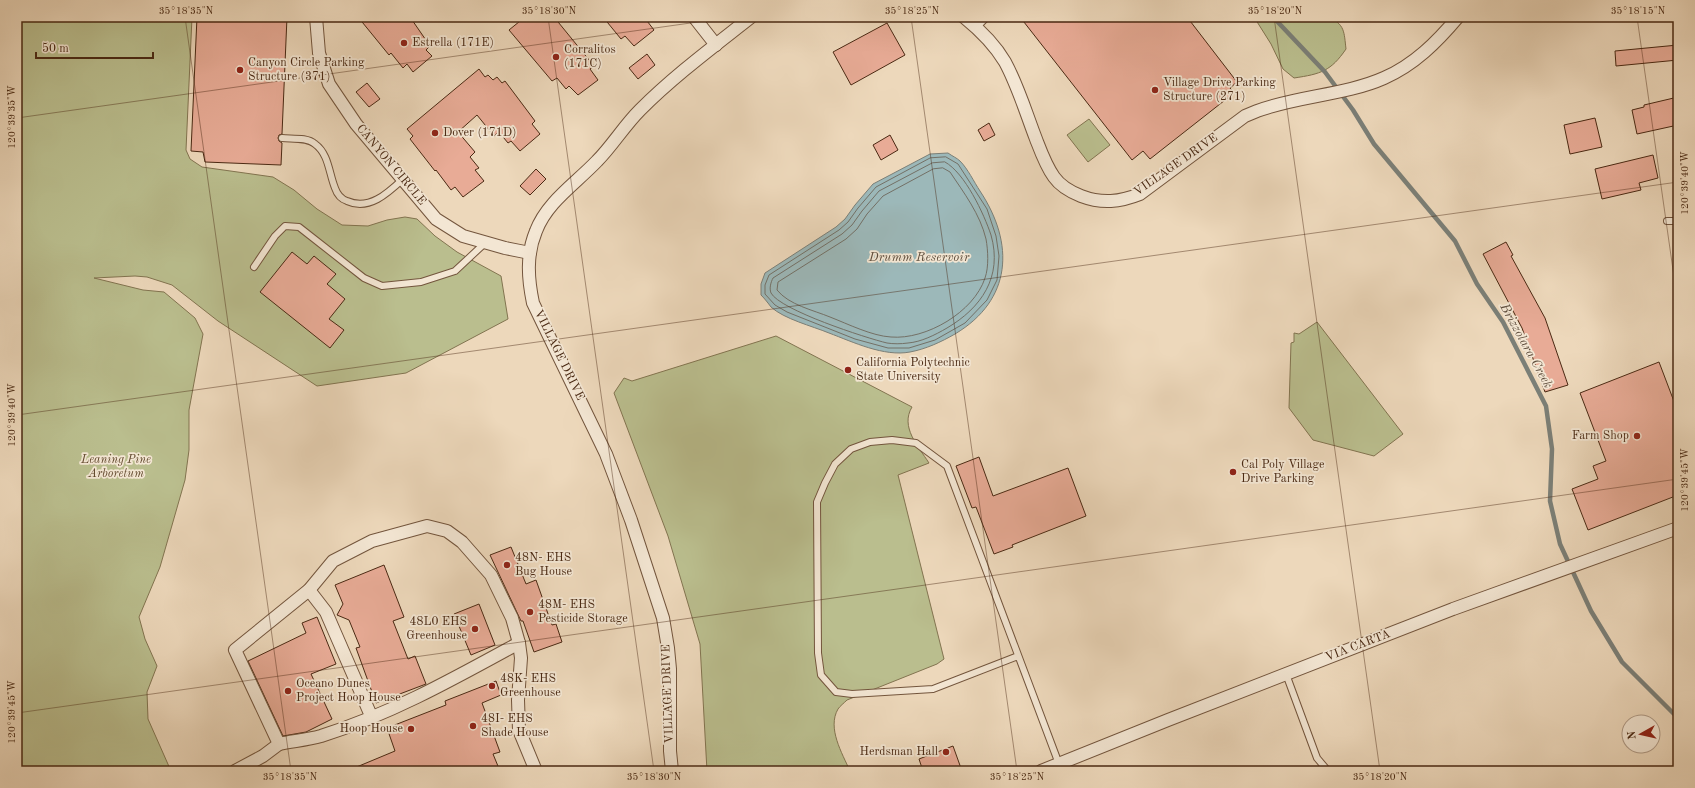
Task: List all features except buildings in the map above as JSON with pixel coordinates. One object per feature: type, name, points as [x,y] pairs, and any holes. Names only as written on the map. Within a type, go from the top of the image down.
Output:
[{"type":"street","name":"CANYON CIRCLE","points":[[316,17],[319,53],[329,84],[356,124],[436,219],[463,236],[530,253]]},
{"type":"street","points":[[694,17],[716,45]]},
{"type":"street","name":"VILLAGE DRIVE","points":[[672,771],[670,751],[670,669],[663,618],[631,520],[606,454],[533,303],[528,269],[530,253],[538,227],[543,216],[556,200],[610,148],[638,112],[659,92],[751,17]]},
{"type":"street","name":"VILLAGE DRIVE","points":[[964,17],[977,27],[1005,62],[1013,79],[1042,157],[1054,178],[1068,191],[1091,200],[1108,202],[1140,194],[1245,116],[1265,107],[1383,79],[1416,59],[1441,37],[1458,17]]},
{"type":"street","points":[[279,744],[235,650],[309,590],[333,561],[372,541],[427,526],[447,530],[462,542],[491,575],[512,618],[519,643],[521,658],[518,700],[519,730],[536,771]]},
{"type":"street","name":"VIA CARTA","points":[[1041,771],[1453,609],[1678,528]]},
{"type":"street","points":[[309,590],[326,612],[372,718]]},
{"type":"street","points":[[235,771],[264,756],[279,744],[319,736],[372,718],[447,682],[519,643]]},
{"type":"lane","points":[[977,27],[987,17]]},
{"type":"lane","points":[[282,138],[306,140],[315,143],[325,154],[335,190],[342,199],[353,204],[373,202],[389,192],[403,179]]},
{"type":"lane","points":[[1667,221],[1678,221]]},
{"type":"lane","points":[[254,267],[275,236],[285,226],[299,226],[364,278],[382,286],[422,282],[455,271],[485,242]]},
{"type":"lane","points":[[1018,656],[933,689],[852,694],[836,692],[821,675],[818,653],[817,502],[824,483],[836,464],[851,449],[870,442],[892,440],[916,442],[947,466],[1059,764]]},
{"type":"lane","points":[[1286,674],[1317,758],[1328,771]]},
{"type":"green space","name":"Leaning Pine Arboretum","points":[[17,17],[192,17],[186,150],[190,159],[202,167],[273,177],[294,190],[317,209],[342,225],[368,226],[387,220],[405,217],[417,219],[435,236],[457,252],[501,276],[508,319],[406,373],[317,386],[218,321],[172,285],[147,277],[135,276],[94,278],[143,290],[164,292],[195,318],[203,334],[189,410],[189,450],[185,480],[160,567],[139,617],[145,639],[157,666],[147,692],[148,719],[171,771],[17,771]]},
{"type":"green space","points":[[1254,17],[1328,17],[1338,23],[1343,29],[1346,49],[1330,67],[1318,73],[1294,78],[1283,69],[1271,44]]},
{"type":"green space","points":[[1089,119],[1110,145],[1088,162],[1067,135]]},
{"type":"green space","points":[[1317,322],[1403,434],[1374,456],[1313,440],[1289,408],[1291,343],[1294,342],[1294,333],[1299,334]]},
{"type":"green space","points":[[776,336],[912,407],[909,414],[909,429],[929,463],[898,475],[944,659],[937,664],[847,700],[838,709],[835,716],[835,732],[850,771],[707,771],[700,644],[668,536],[614,393],[624,378],[632,381]]},
{"type":"water","name":"Drumm Reservoir","points":[[948,153],[959,160],[966,168],[991,211],[999,231],[1002,251],[1002,270],[997,288],[988,305],[974,320],[955,334],[916,351],[900,353],[879,351],[791,319],[771,307],[761,295],[761,284],[765,273],[836,227],[845,219],[873,184],[930,154]]},
{"type":"waterway","name":"Brizzolara Creek","points":[[1273,17],[1325,72],[1353,110],[1374,144],[1455,241],[1477,284],[1503,322],[1546,406],[1552,449],[1550,501],[1560,544],[1591,611],[1622,662],[1678,718]]},
{"type":"place","name":"Estrella (171E)","points":[[404,43]]},
{"type":"place","name":"Corralitos (171C)","points":[[556,57]]},
{"type":"place","name":"Canyon Circle Parking Structure (371)","points":[[240,70]]},
{"type":"place","name":"Village Drive Parking Structure (271)","points":[[1155,90]]},
{"type":"place","name":"Dover (171D)","points":[[435,133]]},
{"type":"place","name":"California Polytechnic State University","points":[[848,370]]},
{"type":"place","name":"Farm Shop","points":[[1637,436]]},
{"type":"place","name":"Cal Poly Village Drive Parking","points":[[1233,472]]},
{"type":"place","name":"48N- EHS Bug House","points":[[507,565]]},
{"type":"place","name":"48M- EHS Pesticide Storage","points":[[530,612]]},
{"type":"place","name":"48L0 EHS Greenhouse","points":[[475,629]]},
{"type":"place","name":"48K- EHS Greenhouse","points":[[492,686]]},
{"type":"place","name":"Oceano Dunes Project Hoop House","points":[[288,691]]},
{"type":"place","name":"48I- EHS Shade House","points":[[473,726]]},
{"type":"place","name":"Hoop House","points":[[411,729]]},
{"type":"place","name":"Herdsman Hall","points":[[946,752]]}]
